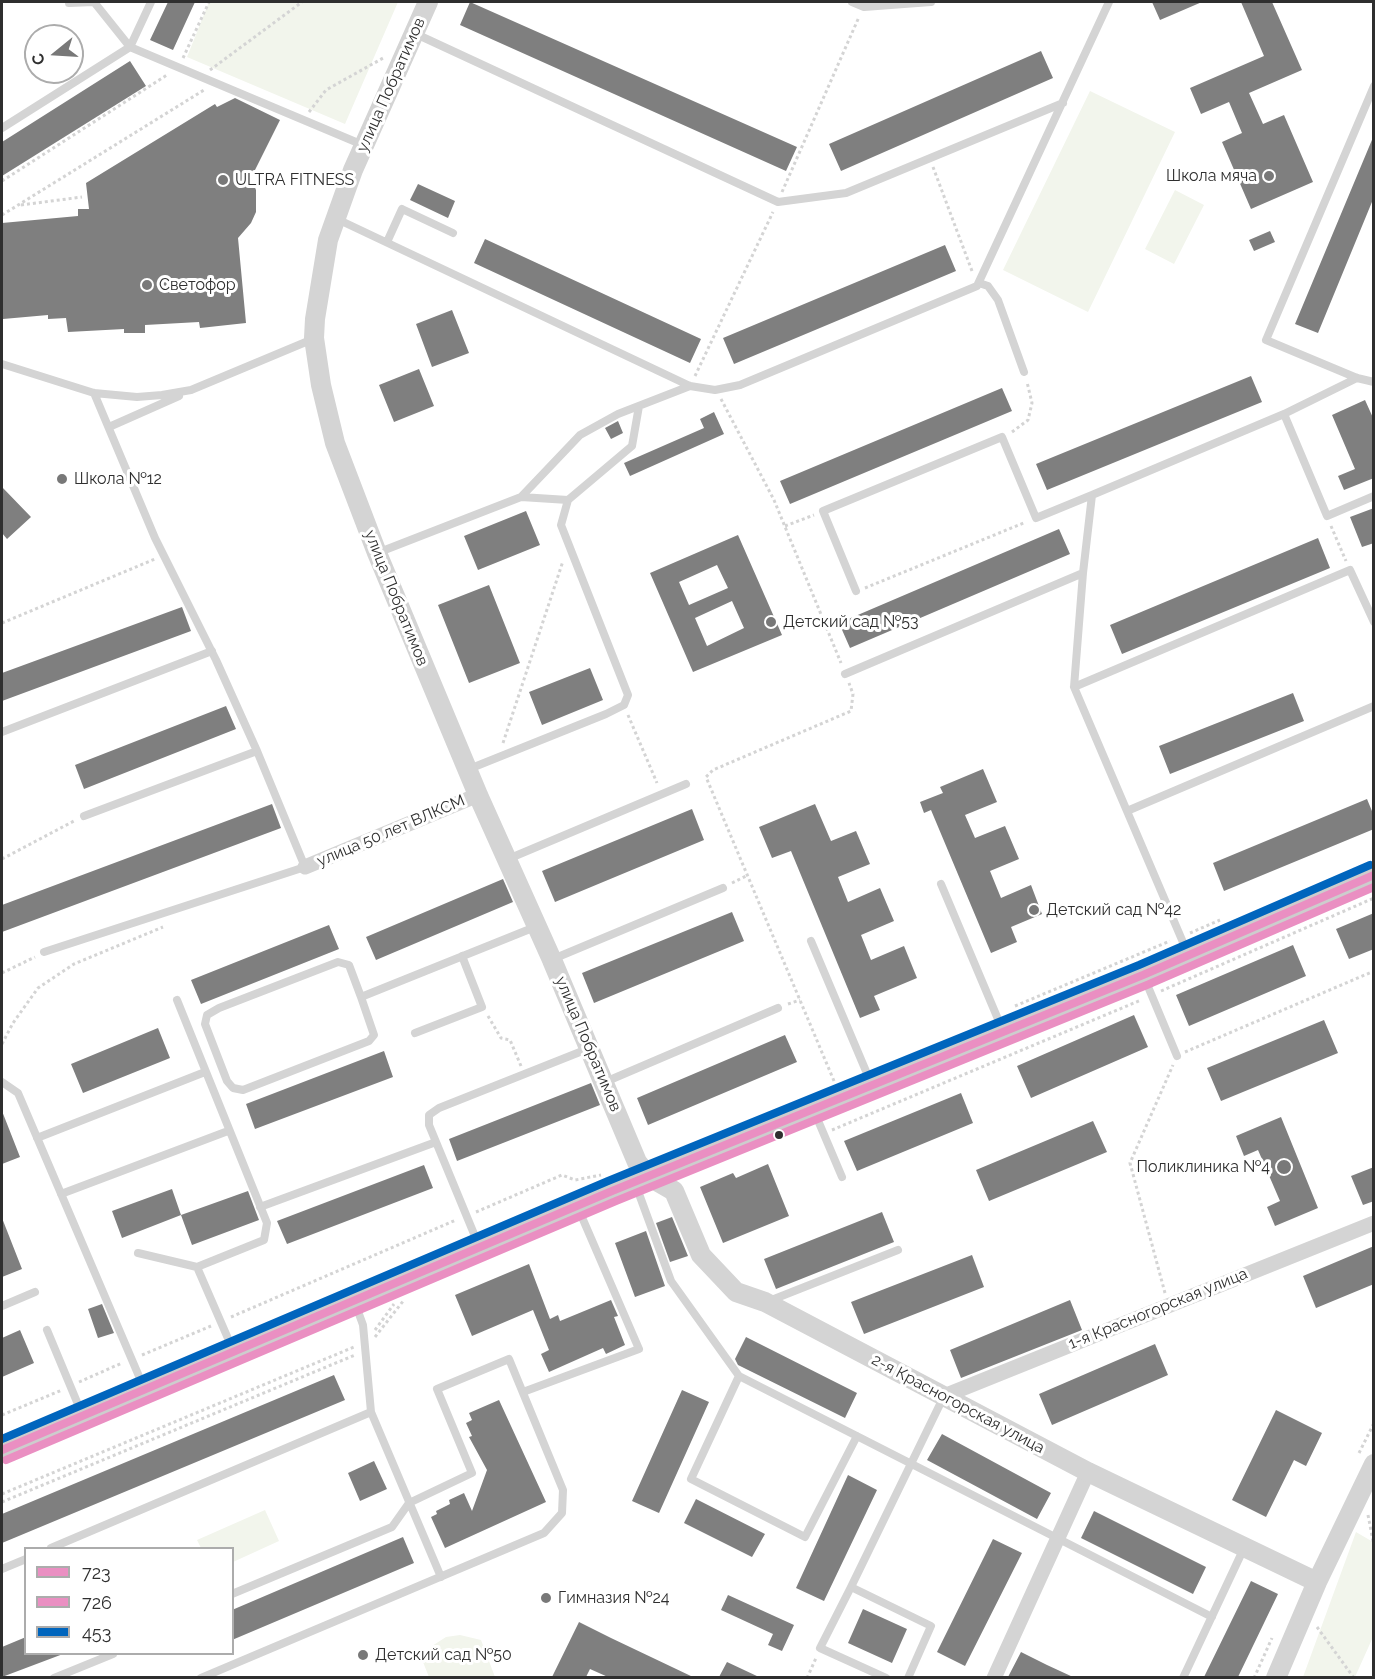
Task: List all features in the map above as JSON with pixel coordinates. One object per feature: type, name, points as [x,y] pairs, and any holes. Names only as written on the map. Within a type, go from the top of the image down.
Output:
[{"type":"main road","points":[[2,1450],[641,1179],[814,1111],[869,1078],[1000,1023],[1143,975],[1185,946],[1374,875]]},
{"type":"street","name":"улица Побратимов","points":[[428,2],[364,146],[335,218],[320,278],[314,338],[334,443],[467,770],[605,1083],[637,1162],[641,1179]]},
{"type":"street","name":"улица 50 лет ВЛКСМ","points":[[305,867],[478,795]]},
{"type":"street","name":"2-я Красногорская улица","points":[[641,1179],[674,1191],[701,1255],[736,1292],[765,1302],[1088,1472],[1317,1582]]},
{"type":"street","name":"1-я Красногорская улица","points":[[944,1396],[1374,1222]]},
{"type":"street","points":[[1276,1677],[1317,1582],[1374,1464]]},
{"type":"street","points":[[994,1677],[1088,1472]]},
{"type":"lane","points":[[69,3],[94,2],[130,47],[364,146]]},
{"type":"lane","points":[[2,128],[130,47],[151,2]]},
{"type":"lane","points":[[852,2],[864,7],[931,2]]},
{"type":"lane","points":[[978,285],[1109,2]]},
{"type":"lane","points":[[413,33],[778,202],[846,193],[1063,103]]},
{"type":"lane","points":[[1374,86],[1266,340],[1357,378],[1374,382]]},
{"type":"lane","points":[[387,242],[402,210],[453,233]]},
{"type":"lane","points":[[335,218],[690,386],[715,390],[740,385],[978,285],[988,286],[998,300],[1024,372]]},
{"type":"lane","points":[[109,428],[191,390],[314,338]]},
{"type":"lane","points":[[2,364],[94,393],[137,397],[191,390]]},
{"type":"lane","points":[[856,591],[823,511],[1002,437],[1035,518],[1284,414],[1357,378]]},
{"type":"lane","points":[[521,497],[580,435],[618,414],[690,386]]},
{"type":"lane","points":[[44,952],[305,867],[257,751],[212,651],[164,555],[94,393]]},
{"type":"lane","points":[[467,770],[624,705],[628,695],[561,525],[568,500],[632,446],[639,406]]},
{"type":"lane","points":[[1284,414],[1327,516],[1374,496]]},
{"type":"lane","points":[[1092,495],[1074,687],[1185,946]]},
{"type":"lane","points":[[377,553],[521,497],[568,500]]},
{"type":"lane","points":[[1074,687],[1350,570],[1374,622]]},
{"type":"lane","points":[[845,674],[1083,573]]},
{"type":"lane","points":[[2,732],[212,651]]},
{"type":"lane","points":[[1126,811],[1374,706]]},
{"type":"lane","points":[[84,816],[257,751]]},
{"type":"lane","points":[[507,860],[686,783]]},
{"type":"lane","points":[[941,884],[1000,1023]]},
{"type":"lane","points":[[552,960],[723,888]]},
{"type":"lane","points":[[361,997],[537,926]]},
{"type":"lane","points":[[811,941],[869,1078]]},
{"type":"lane","points":[[415,1033],[482,1007],[462,956]]},
{"type":"lane","points":[[338,962],[349,965],[361,997],[374,1035],[369,1041],[243,1090],[233,1088],[227,1081],[205,1024],[207,1015],[219,1008],[338,962]]},
{"type":"lane","points":[[1143,975],[1177,1056]]},
{"type":"lane","points":[[138,1253],[197,1267],[264,1240],[267,1223],[177,1000]]},
{"type":"lane","points":[[605,1083],[778,1008]]},
{"type":"lane","points":[[480,1247],[429,1125],[429,1115],[439,1108],[590,1048]]},
{"type":"lane","points":[[37,1138],[205,1072]]},
{"type":"lane","points":[[2,1082],[18,1093],[145,1389]]},
{"type":"lane","points":[[814,1111],[842,1177]]},
{"type":"lane","points":[[61,1194],[228,1131]]},
{"type":"lane","points":[[260,1207],[436,1142]]},
{"type":"lane","points":[[641,1179],[671,1281],[739,1376],[1212,1617]]},
{"type":"lane","points":[[523,1392],[639,1349],[578,1206]]},
{"type":"lane","points":[[765,1302],[898,1250]]},
{"type":"lane","points":[[197,1267],[234,1352]]},
{"type":"lane","points":[[2,1306],[35,1292]]},
{"type":"lane","points":[[354,1301],[363,1324],[370,1412],[441,1577]]},
{"type":"lane","points":[[47,1330],[83,1415]]},
{"type":"lane","points":[[201,1677],[544,1533],[562,1513],[563,1490],[509,1359],[437,1389],[472,1473],[409,1503],[392,1527],[234,1593]]},
{"type":"lane","points":[[739,1376],[691,1479],[732,1501],[805,1538],[857,1436]]},
{"type":"lane","points":[[886,1677],[820,1648],[944,1396]]},
{"type":"lane","points":[[53,1547],[370,1412]]},
{"type":"lane","points":[[1183,1677],[1245,1546]]},
{"type":"lane","points":[[2,1569],[24,1560]]},
{"type":"lane","points":[[851,1587],[931,1626],[908,1677]]},
{"type":"lane","points":[[54,1677],[107,1655]]},
{"type":"path","points":[[2,181],[178,68],[209,2]]},
{"type":"path","points":[[201,77],[302,2]]},
{"type":"path","points":[[305,121],[312,106],[326,90],[386,56]]},
{"type":"path","points":[[2,215],[215,83]]},
{"type":"path","points":[[930,158],[978,285]]},
{"type":"path","points":[[21,205],[82,197]]},
{"type":"path","points":[[1002,437],[1016,430],[1028,420],[1032,403],[1024,372]]},
{"type":"path","points":[[715,390],[774,500],[853,694],[851,711],[712,770],[706,777],[834,1081],[869,1078]]},
{"type":"path","points":[[785,526],[823,511]]},
{"type":"path","points":[[1327,516],[1350,570]]},
{"type":"path","points":[[856,591],[1035,518]]},
{"type":"path","points":[[498,758],[568,545]]},
{"type":"path","points":[[2,623],[164,555]]},
{"type":"path","points":[[624,705],[662,794]]},
{"type":"path","points":[[2,859],[84,816]]},
{"type":"path","points":[[723,888],[748,876]]},
{"type":"path","points":[[824,1134],[1374,898]]},
{"type":"path","points":[[1000,1023],[1185,946],[1224,919]]},
{"type":"path","points":[[2,1044],[13,1023],[38,988],[74,964],[173,923]]},
{"type":"path","points":[[2,973],[44,952]]},
{"type":"path","points":[[1168,1305],[1130,1163],[1177,1056],[1374,971]]},
{"type":"path","points":[[482,1007],[501,1038],[510,1040],[525,1074]]},
{"type":"path","points":[[2,1415],[562,1175],[574,1180],[605,1174]]},
{"type":"path","points":[[2,1502],[365,1347],[402,1301],[412,1296]]},
{"type":"path","points":[[2,1494],[365,1347]]},
{"type":"path","points":[[1314,1621],[1322,1636],[1354,1677]]},
{"type":"path","points":[[807,1677],[820,1648]]},
{"type":"shaded area","points":[[209,2],[398,2],[345,124],[187,57]]},
{"type":"shaded area","points":[[1090,91],[1175,132],[1088,312],[1003,270]]},
{"type":"shaded area","points":[[1175,190],[1204,205],[1174,264],[1145,249]]},
{"type":"shaded area","points":[[265,1510],[279,1541],[234,1562],[234,1547],[200,1547],[197,1540]]},
{"type":"shaded area","points":[[1356,1532],[1373,1542],[1373,1637],[1355,1677],[1303,1677]]},
{"type":"shaded area","points":[[460,1635],[481,1640],[495,1677],[429,1677],[423,1662],[432,1646],[446,1637]]},
{"type":"building","points":[[168,2],[195,2],[173,50],[150,40]]},
{"type":"building","points":[[470,2],[797,147],[786,171],[460,25]]},
{"type":"building","points":[[1152,2],[1202,2],[1160,20]]},
{"type":"building","points":[[1241,2],[1272,2],[1302,70],[1249,93],[1263,124],[1284,115],[1313,182],[1251,209],[1222,142],[1242,133],[1229,102],[1201,114],[1190,88],[1264,56]]},
{"type":"building","points":[[1041,51],[1053,78],[841,171],[829,144]]},
{"type":"building","points":[[130,61],[146,86],[2,176],[2,142]]},
{"type":"building","name":"Светофор","points":[[235,98],[280,120],[251,178],[256,190],[256,212],[251,223],[238,238],[246,323],[200,328],[199,322],[145,325],[145,333],[124,333],[124,329],[68,332],[66,318],[48,319],[48,315],[3,319],[2,223],[78,216],[78,209],[89,209],[86,183],[215,104],[217,107]]},
{"type":"building","points":[[1374,135],[1374,197],[1318,333],[1295,324]]},
{"type":"building","points":[[418,184],[455,201],[448,218],[410,200]]},
{"type":"building","points":[[1270,231],[1275,242],[1254,251],[1249,240]]},
{"type":"building","points":[[485,239],[701,339],[690,363],[474,263]]},
{"type":"building","points":[[945,245],[956,271],[734,364],[723,338]]},
{"type":"building","points":[[452,310],[469,353],[432,367],[416,324]]},
{"type":"building","points":[[419,369],[434,406],[394,422],[379,385]]},
{"type":"building","points":[[1251,376],[1262,402],[1047,490],[1036,464]]},
{"type":"building","points":[[1002,388],[1012,411],[790,504],[780,481]]},
{"type":"building","points":[[1365,400],[1374,420],[1374,478],[1344,490],[1338,476],[1355,469],[1332,415]]},
{"type":"building","points":[[714,412],[724,434],[630,476],[624,463],[704,428],[700,419]]},
{"type":"building","points":[[618,421],[623,433],[611,439],[605,428]]},
{"type":"building","points":[[2,487],[31,517],[7,539],[2,533]]},
{"type":"building","points":[[1374,508],[1374,543],[1362,547],[1350,517]]},
{"type":"building","points":[[526,511],[540,545],[478,570],[464,536]]},
{"type":"building","points":[[1059,529],[1070,554],[850,648],[839,623]]},
{"type":"building","points":[[738,535],[782,635],[693,672],[650,573]],"holes":[[[717,565],[728,588],[689,605],[679,582]],[[732,601],[744,628],[707,646],[695,618]]]},
{"type":"building","points":[[1318,538],[1330,568],[1122,654],[1110,625]]},
{"type":"building","points":[[489,585],[520,663],[469,683],[438,605]]},
{"type":"building","points":[[182,607],[191,631],[2,701],[2,673]]},
{"type":"building","points":[[590,668],[603,700],[542,725],[529,692]]},
{"type":"building","points":[[1293,693],[1304,721],[1170,774],[1159,746]]},
{"type":"building","points":[[226,706],[236,729],[84,789],[75,765]]},
{"type":"building","points":[[983,769],[997,802],[965,815],[975,838],[1005,826],[1019,859],[990,871],[1001,898],[1031,885],[1042,914],[1011,927],[1017,942],[991,953],[931,810],[924,813],[920,802],[943,793],[940,787]]},
{"type":"building","points":[[1367,799],[1374,816],[1374,829],[1224,891],[1213,863]]},
{"type":"building","points":[[272,804],[281,828],[2,932],[2,905]]},
{"type":"building","points":[[815,804],[831,841],[856,831],[870,864],[838,877],[848,902],[880,888],[894,921],[861,935],[871,960],[904,946],[917,978],[874,996],[880,1010],[860,1018],[791,851],[772,858],[759,827]]},
{"type":"building","points":[[692,809],[704,840],[555,902],[542,871]]},
{"type":"building","points":[[503,879],[513,902],[376,960],[366,937]]},
{"type":"building","points":[[732,912],[744,941],[594,1003],[582,973]]},
{"type":"building","points":[[1374,913],[1374,949],[1349,959],[1336,929]]},
{"type":"building","points":[[329,925],[339,949],[201,1004],[191,980]]},
{"type":"building","points":[[1293,945],[1306,976],[1189,1026],[1176,995]]},
{"type":"building","points":[[1134,1015],[1148,1047],[1031,1098],[1017,1066]]},
{"type":"building","points":[[1324,1020],[1338,1053],[1221,1101],[1207,1068]]},
{"type":"building","points":[[158,1028],[170,1058],[83,1093],[71,1064]]},
{"type":"building","points":[[785,1035],[797,1062],[648,1125],[637,1098]]},
{"type":"building","points":[[384,1051],[393,1077],[255,1129],[246,1104]]},
{"type":"building","points":[[591,1083],[600,1105],[457,1161],[449,1139]]},
{"type":"building","points":[[961,1093],[973,1123],[857,1171],[844,1141]]},
{"type":"building","points":[[2,1111],[20,1157],[2,1164]]},
{"type":"building","points":[[1281,1117],[1318,1208],[1275,1226],[1267,1207],[1280,1201],[1258,1150],[1244,1156],[1236,1136]]},
{"type":"building","points":[[1093,1121],[1107,1152],[989,1201],[976,1170]]},
{"type":"building","points":[[768,1164],[789,1216],[723,1243],[700,1187],[733,1173],[736,1178]]},
{"type":"building","points":[[424,1165],[433,1188],[287,1244],[277,1221]]},
{"type":"building","points":[[1374,1167],[1374,1201],[1363,1205],[1351,1176]]},
{"type":"building","points":[[172,1189],[181,1215],[122,1238],[112,1211]]},
{"type":"building","points":[[248,1191],[259,1220],[192,1245],[181,1215]]},
{"type":"building","points":[[882,1212],[894,1242],[776,1289],[764,1259]]},
{"type":"building","points":[[672,1217],[688,1256],[670,1262],[656,1223]]},
{"type":"building","points":[[2,1218],[22,1269],[2,1277]]},
{"type":"building","points":[[646,1231],[665,1286],[635,1297],[615,1243]]},
{"type":"building","points":[[1374,1246],[1374,1284],[1316,1308],[1303,1276]]},
{"type":"building","points":[[972,1255],[984,1287],[864,1334],[851,1302]]},
{"type":"building","points":[[529,1264],[550,1319],[558,1315],[560,1321],[611,1300],[618,1316],[614,1317],[625,1345],[606,1354],[603,1348],[549,1372],[541,1354],[549,1350],[533,1310],[472,1336],[455,1295]]},
{"type":"building","points":[[1070,1300],[1082,1330],[961,1378],[950,1350]]},
{"type":"building","points":[[102,1304],[114,1333],[98,1338],[88,1309]]},
{"type":"building","points":[[20,1330],[34,1363],[2,1377],[2,1338]]},
{"type":"building","points":[[746,1337],[857,1393],[845,1418],[738,1365],[735,1359]]},
{"type":"building","points":[[1155,1344],[1168,1375],[1052,1425],[1039,1394]]},
{"type":"building","points":[[334,1375],[345,1400],[2,1543],[2,1514]]},
{"type":"building","points":[[682,1390],[709,1402],[659,1513],[632,1501]]},
{"type":"building","points":[[499,1400],[546,1502],[445,1548],[431,1517],[437,1514],[436,1511],[450,1504],[449,1500],[464,1493],[472,1511],[487,1470],[469,1437],[472,1436],[466,1423],[472,1420],[469,1413]]},
{"type":"building","points":[[1276,1410],[1322,1433],[1306,1466],[1294,1460],[1266,1517],[1232,1500]]},
{"type":"building","points":[[942,1434],[1051,1493],[1037,1519],[927,1460]]},
{"type":"building","points":[[374,1461],[387,1489],[360,1501],[348,1473]]},
{"type":"building","points":[[848,1475],[877,1490],[824,1601],[796,1588]]},
{"type":"building","points":[[696,1499],[765,1534],[752,1557],[684,1523]]},
{"type":"building","points":[[1094,1511],[1206,1567],[1193,1594],[1081,1538]]},
{"type":"building","points":[[403,1537],[414,1563],[234,1639],[234,1609]]},
{"type":"building","points":[[993,1539],[1022,1553],[965,1666],[937,1652]]},
{"type":"building","points":[[1251,1581],[1278,1594],[1238,1677],[1204,1677]]},
{"type":"building","points":[[728,1595],[794,1625],[782,1651],[768,1645],[773,1634],[721,1610]]},
{"type":"building","points":[[863,1609],[907,1629],[892,1663],[848,1643]]},
{"type":"building","points":[[579,1622],[693,1677],[608,1677],[590,1669],[586,1677],[552,1677]]},
{"type":"building","points":[[24,1638],[24,1655],[60,1655],[2,1677],[2,1647]]},
{"type":"building","points":[[1021,1652],[1047,1665],[1073,1677],[1008,1677]]},
{"type":"building","points":[[727,1662],[759,1677],[719,1677]]},
{"type":"transit line","name":"453","points":[[2,1439],[608,1181],[1139,965],[1370,865]]},
{"type":"transit line","name":"723","points":[[2,1450],[612,1191],[1143,975],[1374,875]]},
{"type":"transit line","name":"726","points":[[6,1460],[616,1201],[1147,985],[1374,887]]},
{"type":"place","name":"Школа мяча","points":[[1269,176]]},
{"type":"place","name":"ULTRA FITNESS","points":[[223,180]]},
{"type":"place","name":"Светофор","points":[[147,285]]},
{"type":"place","name":"Школа №12","points":[[62,479]]},
{"type":"place","name":"Детский сад №53","points":[[771,622]]},
{"type":"place","name":"Детский сад №42","points":[[1034,910]]},
{"type":"place","name":"Поликлиника №4","points":[[1284,1167]]},
{"type":"place","name":"Гимназия №24","points":[[546,1598]]},
{"type":"place","name":"Детский сад №50","points":[[363,1655]]}]
